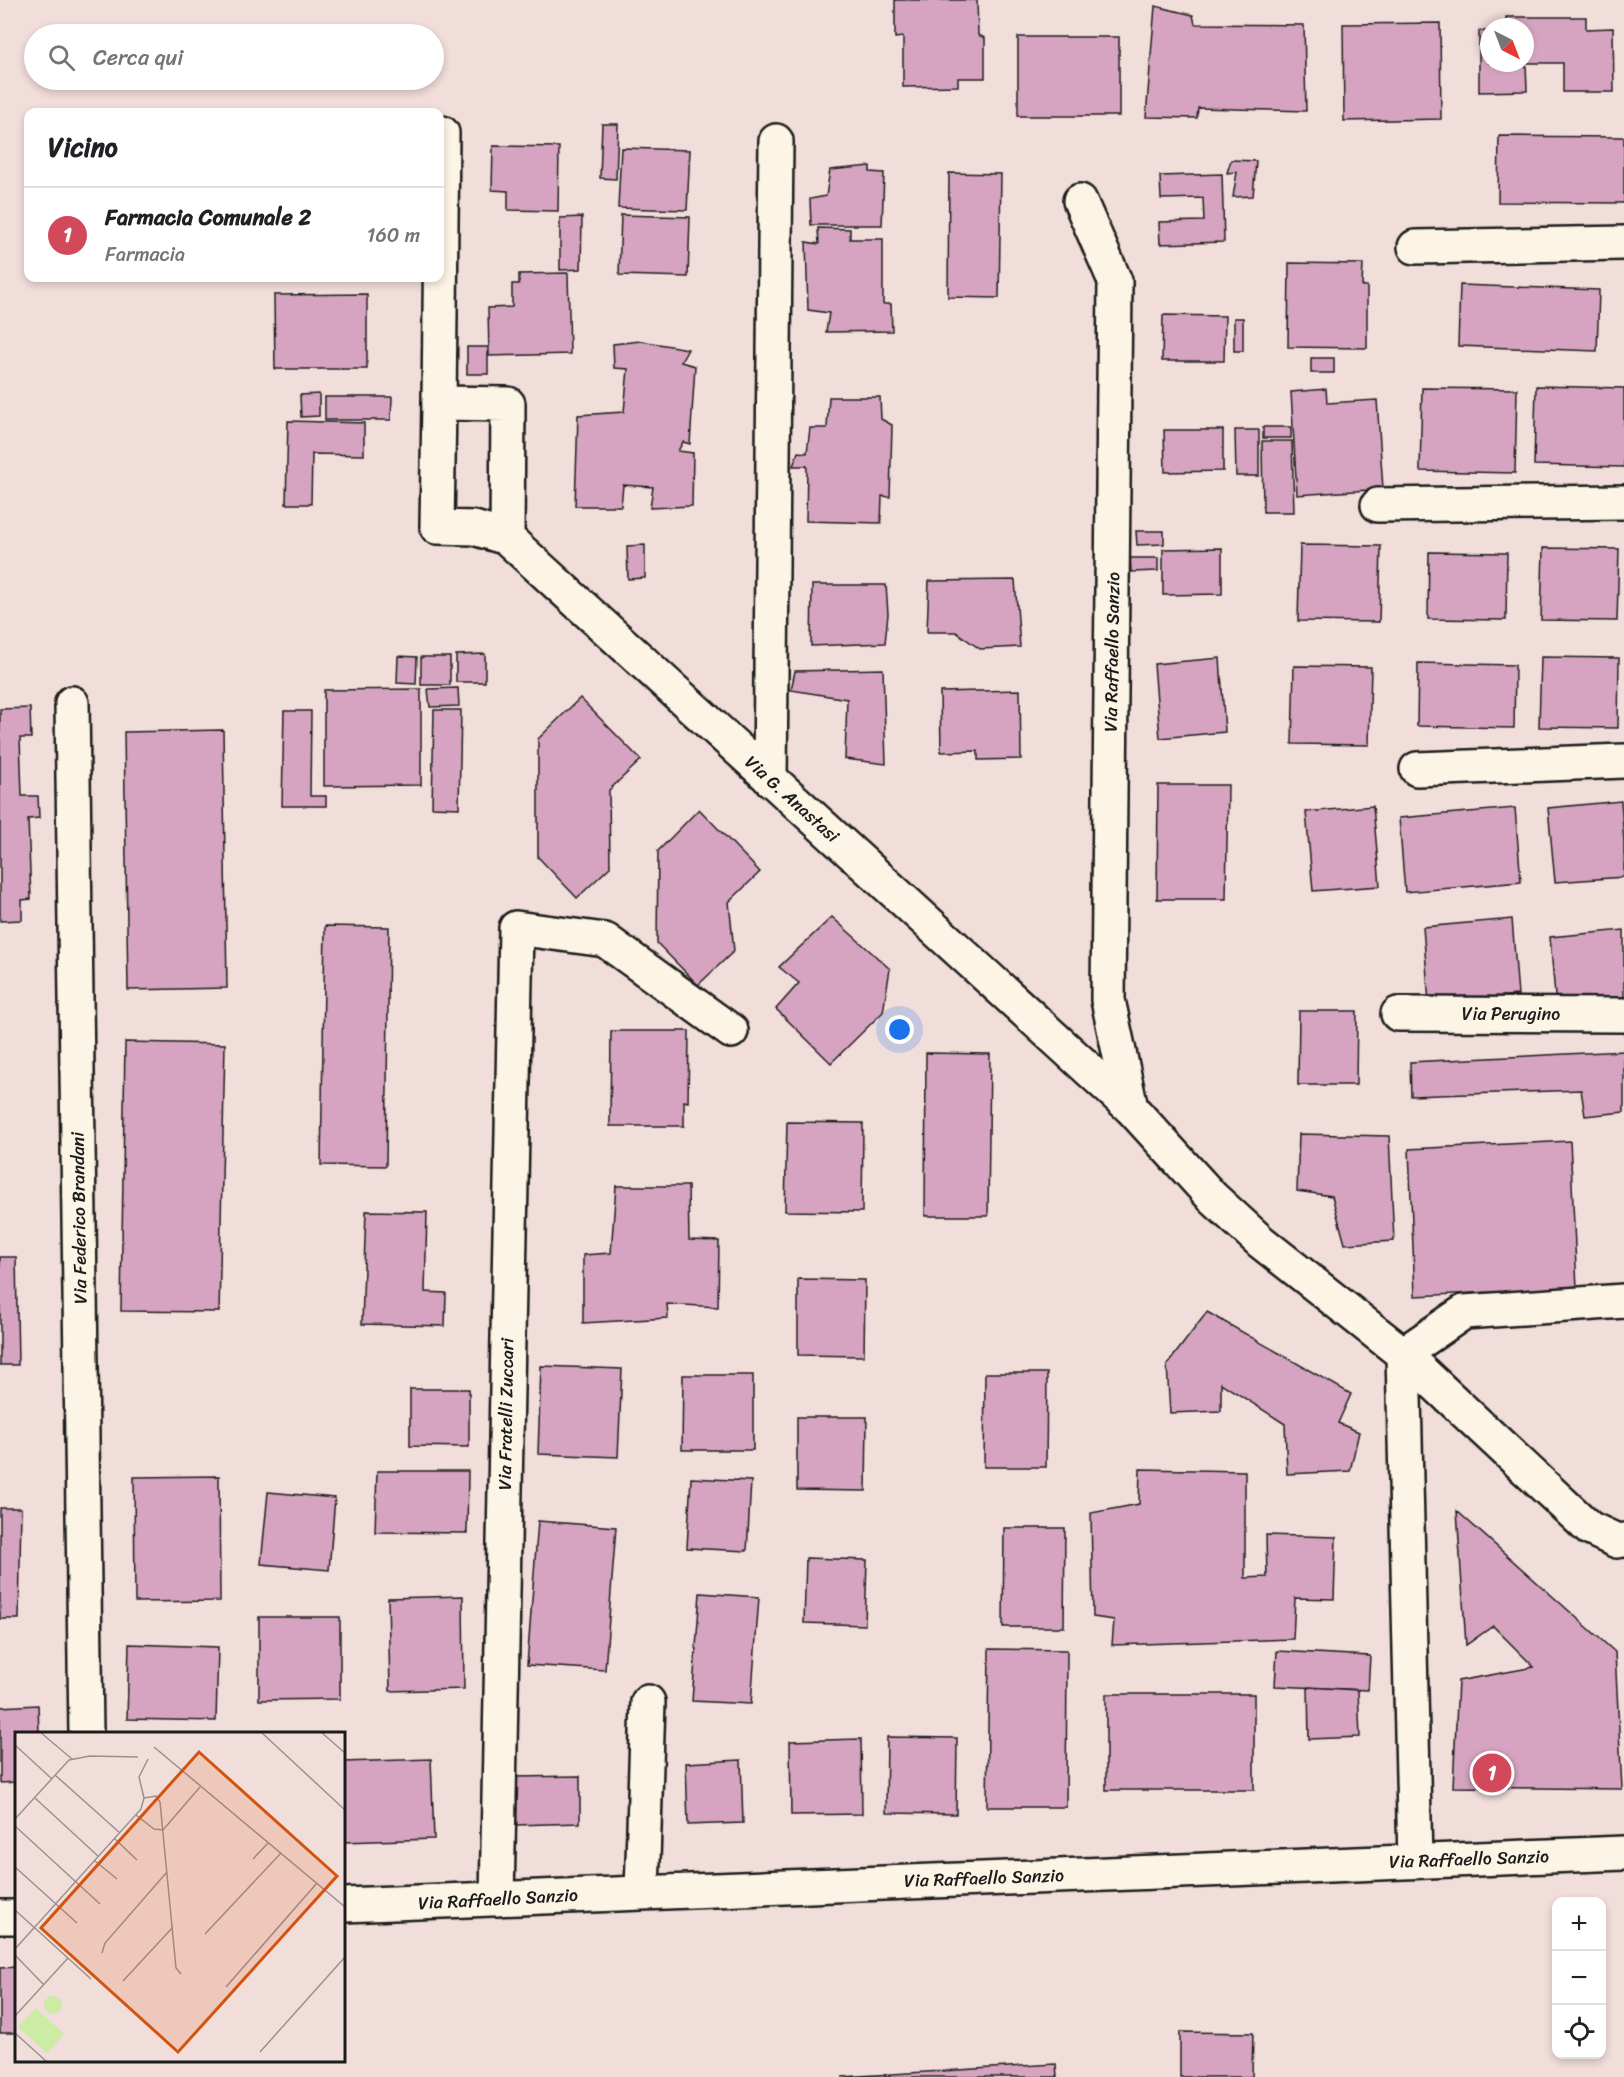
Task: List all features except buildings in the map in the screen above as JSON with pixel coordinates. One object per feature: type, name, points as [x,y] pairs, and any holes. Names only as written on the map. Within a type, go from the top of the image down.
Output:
[{"type":"street","points":[[770,779],[776,141]]},
{"type":"street","name":"Via Raffaello Sanzio","points":[[1080,201],[1115,281],[1108,1000],[1131,1108]]},
{"type":"street","points":[[1415,247],[1624,243]]},
{"type":"street","points":[[440,282],[439,403],[508,404],[507,538]]},
{"type":"street","name":"Via G. Anastasi","points":[[439,403],[437,527],[474,528],[507,538],[1131,1108],[1213,1198],[1245,1227],[1403,1354],[1589,1528],[1617,1541],[1624,1540]]},
{"type":"street","points":[[1378,505],[1624,502]]},
{"type":"street","name":"Via Federico Brandani","points":[[72,703],[86,1732]]},
{"type":"street","points":[[1417,769],[1624,761]]},
{"type":"street","name":"Via Fratelli Zuccari","points":[[497,1899],[516,928],[605,940],[731,1032]]},
{"type":"street","name":"Via Perugino","points":[[1398,1014],[1624,1015]]},
{"type":"street","points":[[1414,1861],[1403,1354],[1464,1312],[1624,1301]]},
{"type":"street","points":[[642,1892],[648,1702]]},
{"type":"street","name":"Via Raffaello Sanzio","points":[[345,1905],[1624,1853]]},
{"type":"place","name":"Farmacia Comunale 2","points":[[1492,1773]]}]
